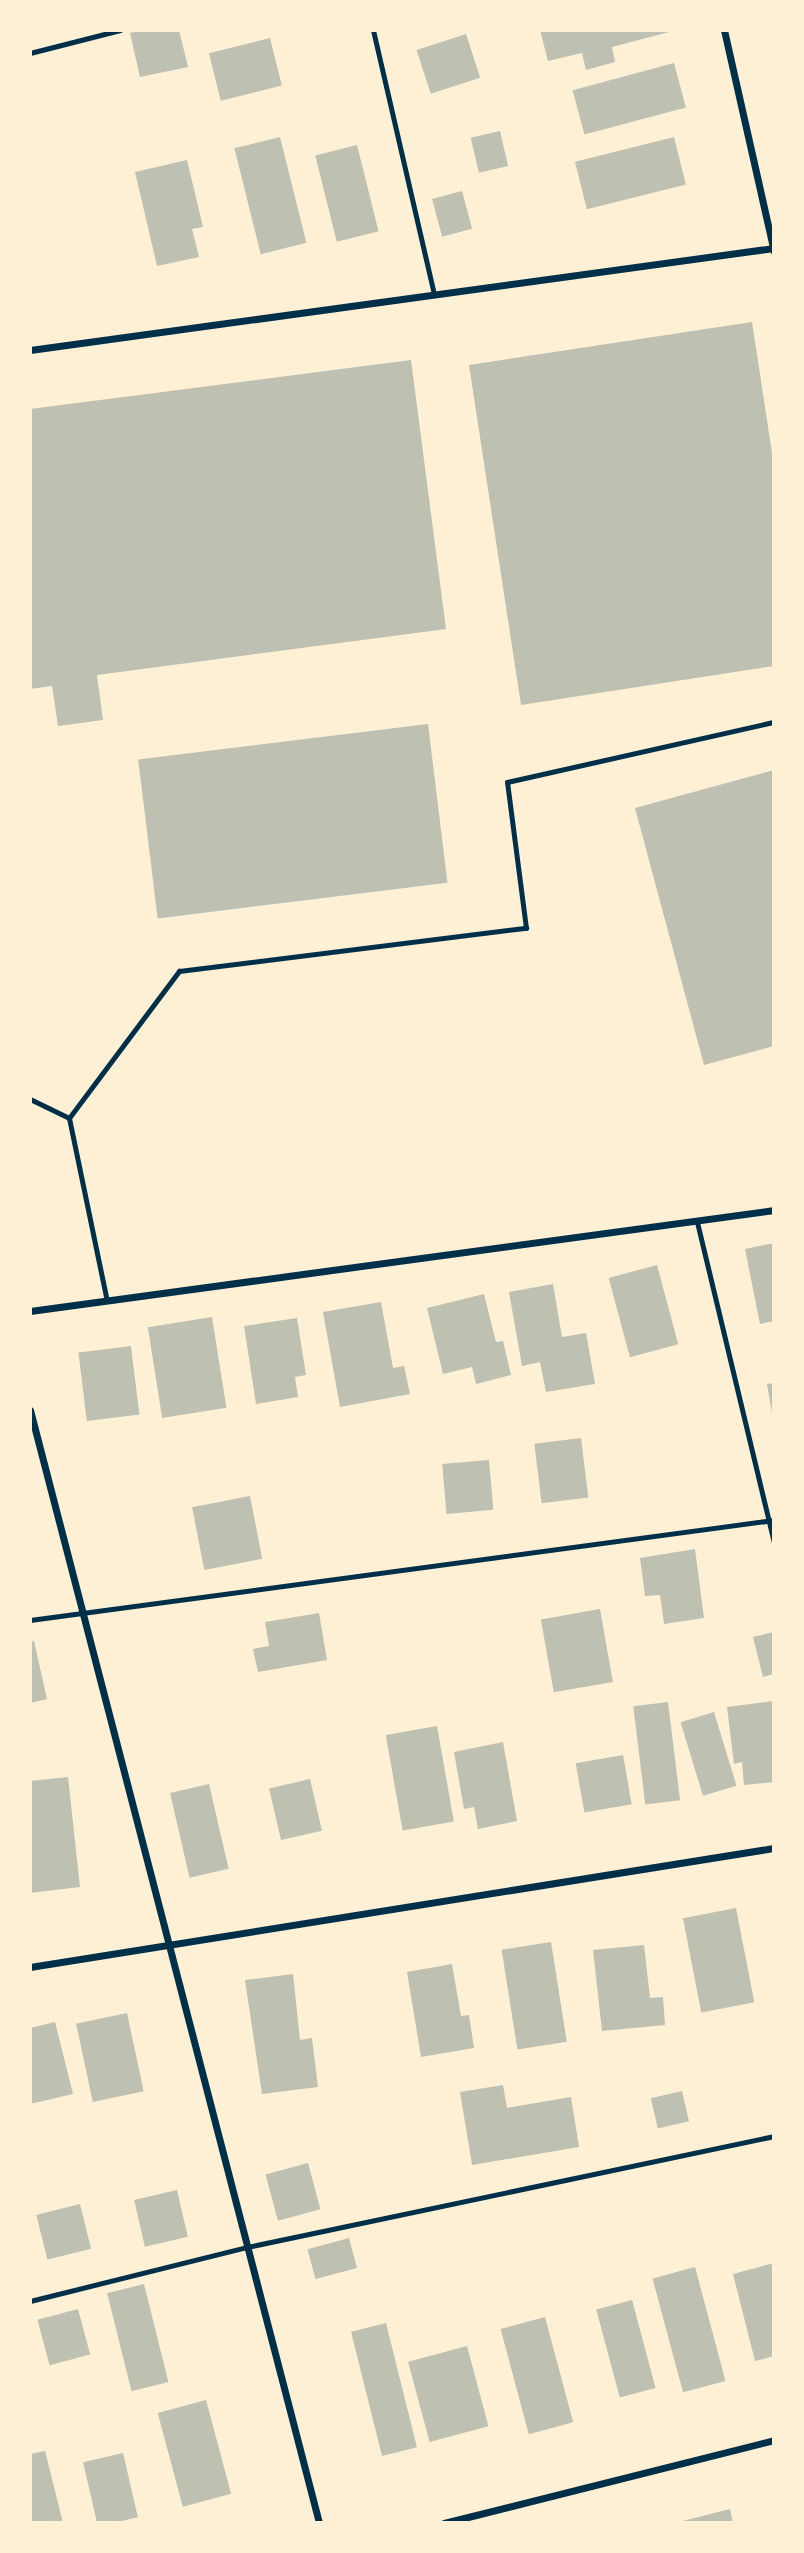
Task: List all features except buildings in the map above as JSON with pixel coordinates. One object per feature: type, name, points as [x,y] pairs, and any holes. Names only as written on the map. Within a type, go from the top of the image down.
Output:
[{"type":"street","points":[[30,350],[774,250],[724,30]]},
{"type":"street","points":[[30,1311],[774,1210]]},
{"type":"street","points":[[30,1410],[319,2523]]},
{"type":"street","points":[[30,1967],[774,1848]]},
{"type":"street","points":[[444,2523],[774,2440]]},
{"type":"lane","points":[[30,53],[120,30]]},
{"type":"lane","points":[[373,30],[434,295]]},
{"type":"lane","points":[[107,1301],[69,1118],[179,971],[526,928],[507,782],[774,722]]},
{"type":"lane","points":[[30,1099],[69,1118]]},
{"type":"lane","points":[[697,1222],[771,1520],[774,1544]]},
{"type":"lane","points":[[30,1620],[771,1520]]},
{"type":"lane","points":[[30,2301],[247,2247],[774,2136]]}]
